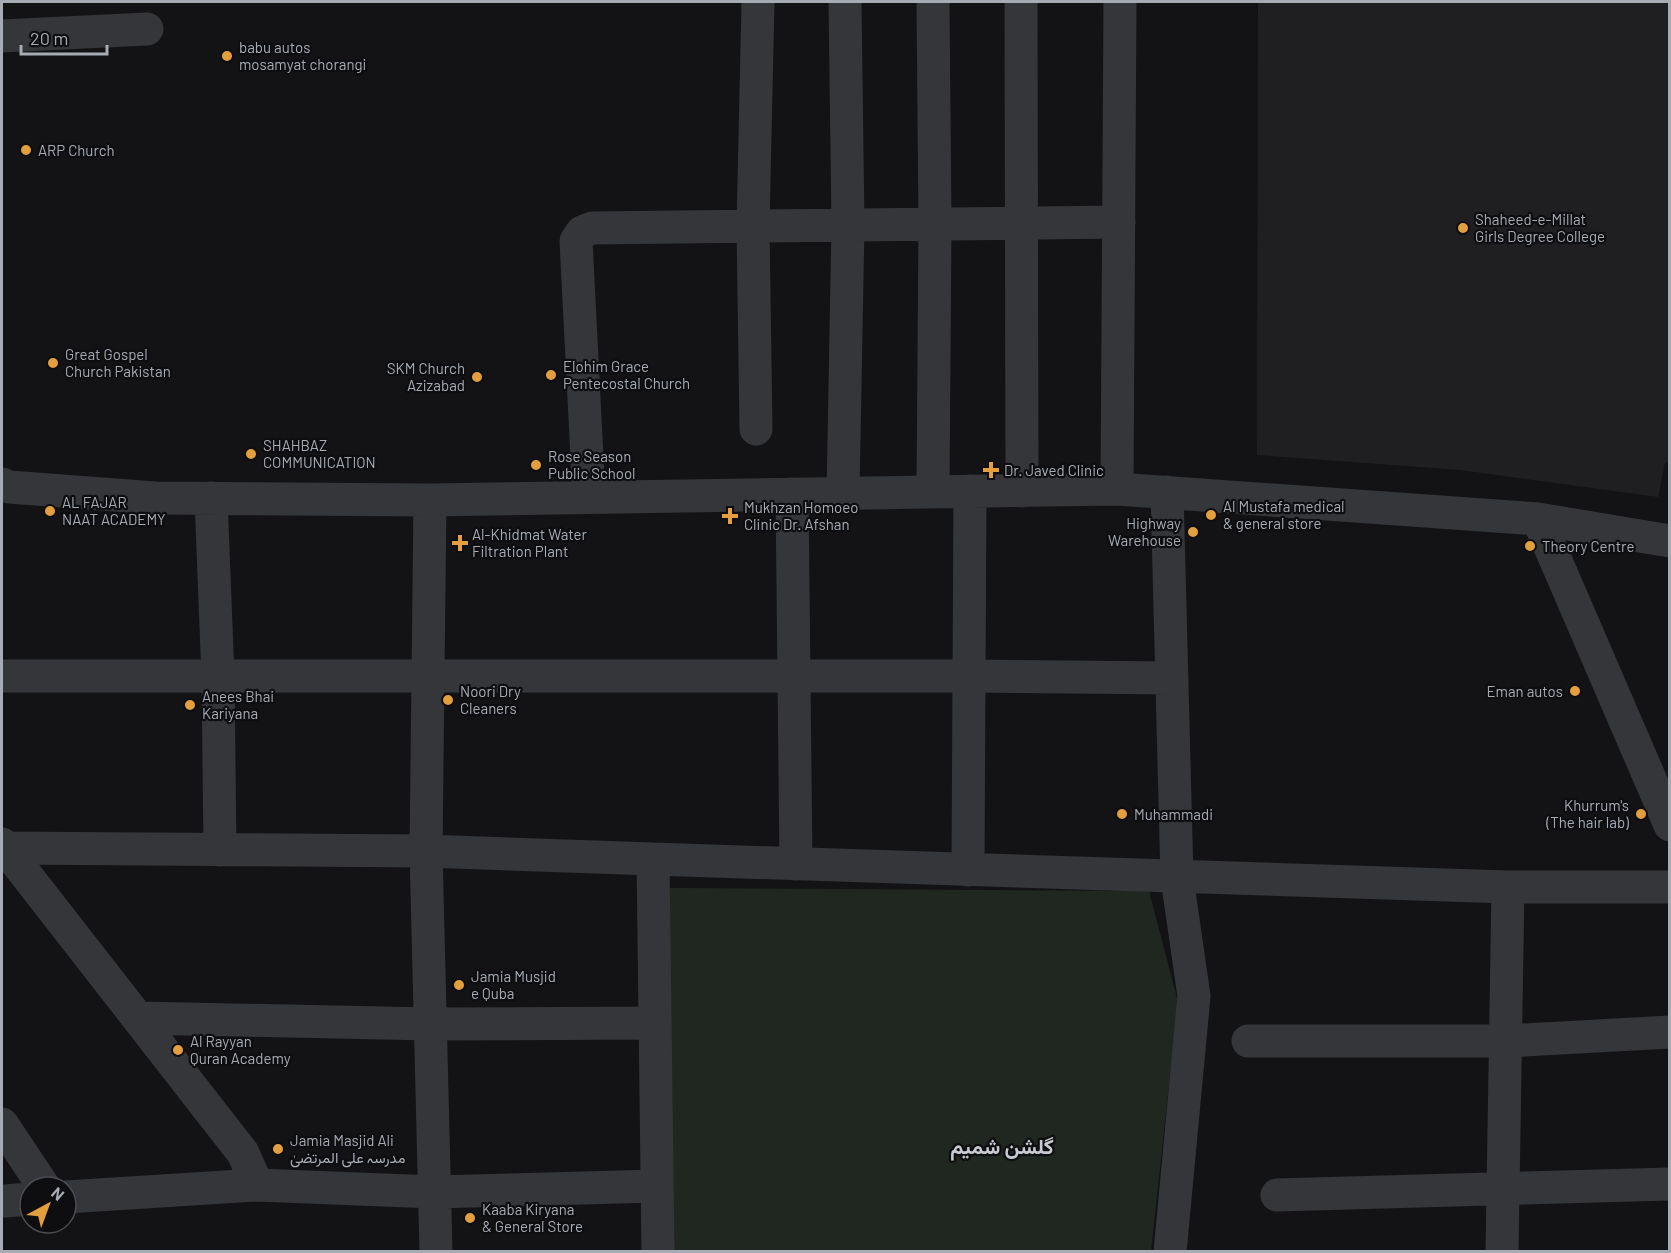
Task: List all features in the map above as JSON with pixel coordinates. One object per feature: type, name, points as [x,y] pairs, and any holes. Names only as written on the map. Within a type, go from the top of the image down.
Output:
[{"type":"street","points":[[756,429],[753,226],[758,2]]},
{"type":"street","points":[[843,493],[848,225],[845,2]]},
{"type":"street","points":[[933,2],[935,224],[933,492]]},
{"type":"street","points":[[1021,2],[1022,491]]},
{"type":"street","points":[[1117,489],[1120,2]]},
{"type":"street","points":[[2,36],[147,29]]},
{"type":"street","points":[[589,497],[576,241],[582,232],[592,228],[1119,222]]},
{"type":"street","points":[[2,484],[9,487],[155,498],[430,500],[1117,489],[1538,519],[1670,541]]},
{"type":"street","points":[[968,870],[970,491]]},
{"type":"street","points":[[1167,492],[1177,878],[1194,996],[1170,1251]]},
{"type":"street","points":[[792,494],[796,864]]},
{"type":"street","points":[[211,498],[218,677],[220,850]]},
{"type":"street","points":[[430,500],[426,851],[436,1251]]},
{"type":"street","points":[[1538,519],[1670,825]]},
{"type":"street","points":[[2,676],[1172,678]]},
{"type":"street","points":[[3,846],[426,851],[1177,878],[1508,887],[1670,887]]},
{"type":"street","points":[[3,846],[243,1153],[257,1185]]},
{"type":"street","points":[[653,859],[658,1251]]},
{"type":"street","points":[[1502,1251],[1508,887]]},
{"type":"street","points":[[139,1018],[430,1024],[655,1023]]},
{"type":"street","points":[[1248,1041],[1505,1041],[1670,1032]]},
{"type":"street","points":[[2,1124],[36,1175]]},
{"type":"street","points":[[1277,1195],[1670,1184]]},
{"type":"street","points":[[78,1196],[257,1185],[434,1192],[657,1186]]},
{"type":"shaded area","name":"Shaheed-e-Millat Girls Degree College","points":[[1258,2],[1669,2],[1670,462],[1665,463],[1658,497],[1460,470],[1257,455]]},
{"type":"shaded area","points":[[670,888],[1149,891],[1178,1002],[1151,1251],[664,1252]]},
{"type":"place","name":"babu autos mosamyat chorangi","points":[[227,56]]},
{"type":"place","name":"ARP Church","points":[[26,150]]},
{"type":"place","name":"Shaheed-e-Millat Girls Degree College","points":[[1463,228]]},
{"type":"place","name":"Great Gospel Church Pakistan","points":[[53,363]]},
{"type":"place","name":"Elohim Grace Pentecostal Church","points":[[551,375]]},
{"type":"place","name":"SKM Church Azizabad","points":[[477,377]]},
{"type":"place","name":"SHAHBAZ COMMUNICATION","points":[[251,454]]},
{"type":"place","name":"Rose Season Public School","points":[[536,465]]},
{"type":"place","name":"Dr. Javed Clinic","points":[[991,470]]},
{"type":"place","name":"AL FAJAR NAAT ACADEMY","points":[[50,511]]},
{"type":"place","name":"Al Mustafa medical & general store","points":[[1211,515]]},
{"type":"place","name":"Mukhzan Homoeo Clinic Dr. Afshan","points":[[730,516]]},
{"type":"place","name":"Highway Warehouse","points":[[1193,532]]},
{"type":"place","name":"Al-Khidmat Water Filtration Plant","points":[[460,543]]},
{"type":"place","name":"Theory Centre","points":[[1530,546]]},
{"type":"place","name":"Eman autos","points":[[1575,691]]},
{"type":"place","name":"Noori Dry Cleaners","points":[[448,700]]},
{"type":"place","name":"Anees Bhai Kariyana","points":[[190,705]]},
{"type":"place","name":"Muhammadi","points":[[1122,814]]},
{"type":"place","name":"Khurrum's (The hair lab)","points":[[1641,814]]},
{"type":"place","name":"Jamia Musjid e Quba","points":[[459,985]]},
{"type":"place","name":"Al Rayyan Quran Academy","points":[[178,1050]]},
{"type":"place","name":"Jamia Masjid Ali مدرسہ علی المرتضیٰ","points":[[278,1149]]},
{"type":"place","name":"Kaaba Kiryana & General Store","points":[[470,1218]]},
{"type":"district","name":"گلشن شمیم","points":[[1002,1145]]}]
